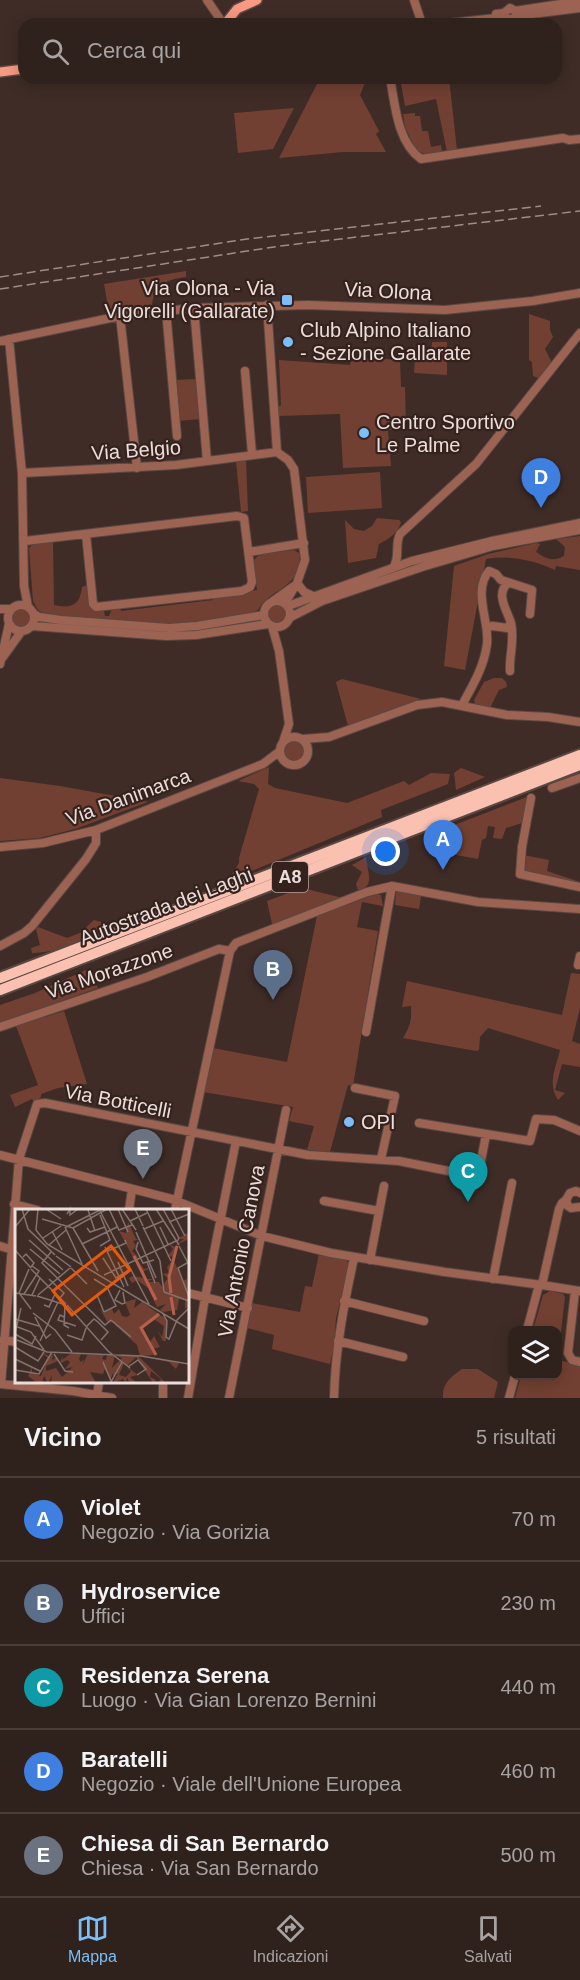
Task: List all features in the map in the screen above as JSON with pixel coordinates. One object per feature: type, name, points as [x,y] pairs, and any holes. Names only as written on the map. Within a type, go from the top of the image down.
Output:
[{"type":"highway","name":"Autostrada dei Laghi","points":[[0,978],[580,755]]},
{"type":"highway","name":"Autostrada dei Laghi","points":[[0,990],[580,765]]},
{"type":"main road","points":[[230,18],[237,9],[255,1]]},
{"type":"main road","points":[[237,18],[255,1]]},
{"type":"main road","points":[[0,70],[18,68]]},
{"type":"street","points":[[207,0],[217,18]]},
{"type":"street","points":[[414,0],[420,18]]},
{"type":"street","points":[[476,18],[580,1]]},
{"type":"street","points":[[509,11],[580,8]]},
{"type":"street","points":[[216,13],[224,15],[237,9]]},
{"type":"street","points":[[216,13],[216,18]]},
{"type":"street","points":[[391,84],[398,121],[414,154],[421,159],[563,138],[580,139]]},
{"type":"street","name":"Via Olona","points":[[4,340],[120,316],[166,310],[267,305],[326,305],[445,310],[533,301],[580,293]]},
{"type":"street","points":[[267,305],[277,452],[288,460],[294,469],[305,560],[287,605],[287,621],[279,651]]},
{"type":"street","points":[[194,308],[207,461]]},
{"type":"street","points":[[166,310],[177,436]]},
{"type":"street","points":[[120,316],[137,468]]},
{"type":"street","points":[[412,561],[399,552],[396,545],[400,534],[476,464],[580,333]]},
{"type":"street","points":[[1,661],[7,617],[19,602],[24,586],[25,540],[22,474],[4,340]]},
{"type":"street","points":[[245,371],[252,454]]},
{"type":"street","name":"Via Belgio","points":[[22,474],[137,468],[277,452]]},
{"type":"street","points":[[25,540],[237,516],[244,518],[252,582],[242,591],[96,607],[93,604],[86,534]]},
{"type":"street","points":[[287,605],[412,561],[492,541],[580,523]]},
{"type":"street","points":[[1,661],[21,632],[32,626],[166,636],[270,625],[277,627],[322,601],[422,567],[493,546],[580,530]]},
{"type":"street","points":[[249,552],[304,543]]},
{"type":"street","points":[[393,568],[399,552]]},
{"type":"street","points":[[462,705],[483,663],[487,645],[487,627],[482,597],[486,574],[489,571],[501,580],[532,590],[530,614]]},
{"type":"street","points":[[297,583],[304,592],[313,596]]},
{"type":"street","points":[[297,583],[266,606],[264,615],[279,651],[289,724],[282,746],[286,762],[298,764],[326,738],[417,705],[442,702],[507,715],[539,716],[580,723]]},
{"type":"street","points":[[508,583],[503,587],[501,597],[513,632],[510,671]]},
{"type":"street","points":[[24,586],[34,621],[32,626]]},
{"type":"street","points":[[273,601],[282,601],[287,605]]},
{"type":"street","points":[[0,609],[24,605],[39,616],[62,620],[169,628],[197,626],[264,615]]},
{"type":"street","points":[[6,621],[14,630],[21,632]]},
{"type":"street","points":[[487,627],[507,628],[511,624]]},
{"type":"street","points":[[289,724],[308,747],[307,756]]},
{"type":"street","points":[[282,746],[290,738],[326,738]]},
{"type":"street","name":"Via Danimarca","points":[[264,764],[282,746]]},
{"type":"street","name":"Via Danimarca","points":[[0,847],[44,843],[96,830],[264,764],[286,762]]},
{"type":"street","points":[[552,788],[580,778]]},
{"type":"street","points":[[531,798],[522,847],[520,874],[580,887]]},
{"type":"street","points":[[0,946],[32,926],[86,859],[96,843],[96,830]]},
{"type":"street","points":[[175,1209],[230,951],[236,943],[368,892],[392,886],[478,902],[580,909]]},
{"type":"street","points":[[366,1032],[392,886]]},
{"type":"street","name":"Via Morazzone","points":[[0,1027],[219,950],[230,951]]},
{"type":"street","points":[[578,965],[580,956]]},
{"type":"street","points":[[355,1088],[395,1096],[381,1160]]},
{"type":"street","name":"Via Botticelli","points":[[19,1159],[37,1104],[45,1103],[278,1150],[308,1155],[399,1161],[473,1176],[479,1171],[486,1135]]},
{"type":"street","name":"Via Antonio Canova","points":[[229,1398],[286,1110]]},
{"type":"street","points":[[419,1123],[530,1141],[536,1119],[554,1120],[580,1131]]},
{"type":"street","points":[[188,1398],[236,1141]]},
{"type":"street","points":[[0,1155],[177,1201],[262,1236],[354,1258],[578,1291],[568,1353],[572,1360],[580,1362]]},
{"type":"street","points":[[19,1159],[14,1204],[14,1250],[0,1384],[73,1391],[112,1398]]},
{"type":"street","points":[[493,1279],[512,1183]]},
{"type":"street","points":[[370,1260],[384,1186]]},
{"type":"street","points":[[129,1209],[132,1189]]},
{"type":"street","points":[[567,1203],[570,1193],[580,1191]]},
{"type":"street","points":[[324,1201],[379,1211]]},
{"type":"street","points":[[528,1326],[559,1209],[562,1203],[567,1203]]},
{"type":"street","points":[[567,1203],[572,1208],[579,1209]]},
{"type":"street","points":[[14,1204],[33,1209]]},
{"type":"street","points":[[0,1246],[14,1250]]},
{"type":"street","points":[[334,1398],[338,1341],[354,1258]]},
{"type":"street","points":[[189,1293],[248,1308]]},
{"type":"street","points":[[344,1301],[424,1321]]},
{"type":"street","points":[[3,1340],[15,1342]]},
{"type":"street","points":[[338,1341],[403,1357]]},
{"type":"street","points":[[509,1398],[514,1380]]},
{"type":"street","points":[[97,1395],[99,1383]]},
{"type":"shaded area","points":[[317,84],[365,84],[360,95],[379,131],[376,134],[386,152],[343,152],[279,158]]},
{"type":"shaded area","points":[[401,84],[450,84],[457,150],[447,152],[436,99],[405,106]]},
{"type":"shaded area","points":[[294,108],[273,149],[238,153],[234,113]]},
{"type":"shaded area","points":[[415,113],[415,116],[420,116],[422,131],[428,131],[431,147],[441,145],[442,152],[427,155],[416,150],[405,127],[403,114]]},
{"type":"shaded area","points":[[186,271],[186,277],[167,281],[155,292],[152,305],[137,310],[109,312],[104,284]]},
{"type":"shaded area","points":[[529,314],[550,321],[553,337],[545,349],[552,363],[541,379],[533,376],[532,362],[529,360]]},
{"type":"shaded area","points":[[432,342],[447,342],[447,375],[414,373],[415,359],[431,358]]},
{"type":"shaded area","points":[[351,357],[400,360],[401,387],[405,387],[406,430],[388,430],[391,466],[343,468],[340,414],[278,416],[278,407],[281,405],[279,360],[350,365]]},
{"type":"shaded area","points":[[197,379],[200,419],[178,421],[174,380]]},
{"type":"shaded area","points":[[246,460],[248,511],[241,512],[236,461]]},
{"type":"shaded area","points":[[380,472],[382,508],[308,513],[306,477]]},
{"type":"shaded area","points":[[377,518],[401,522],[393,535],[379,544],[376,558],[348,563],[345,520],[354,529],[364,531],[372,526]]},
{"type":"shaded area","points":[[580,536],[580,570],[556,566],[555,570],[513,558],[486,559],[465,670],[444,666],[454,566],[488,554],[536,543],[540,544],[536,552],[546,558],[556,559],[564,556],[565,547],[556,539]]},
{"type":"shaded area","points":[[53,542],[54,605],[74,604],[79,598],[82,587],[87,585],[92,608],[104,611],[105,616],[109,616],[112,609],[120,608],[121,611],[213,600],[212,597],[257,590],[253,561],[260,554],[294,550],[299,553],[300,564],[292,580],[263,603],[258,610],[210,622],[123,622],[44,614],[38,610],[33,601],[29,548],[34,543]]},
{"type":"shaded area","points":[[276,603],[283,606],[286,613],[283,620],[276,623],[269,620],[266,613],[269,606]]},
{"type":"shaded area","points":[[17,609],[25,609],[30,614],[28,625],[17,627],[12,622],[12,614]]},
{"type":"shaded area","points":[[502,678],[507,687],[499,690],[490,708],[475,704],[474,700],[484,682]]},
{"type":"shaded area","points":[[342,679],[421,699],[348,726],[336,682]]},
{"type":"shaded area","points":[[294,741],[301,744],[304,751],[301,758],[294,761],[287,758],[284,751],[287,744]]},
{"type":"shaded area","points":[[269,767],[268,784],[275,788],[347,803],[404,781],[409,785],[431,773],[450,774],[448,784],[381,810],[382,817],[230,878],[239,863],[259,789],[254,784],[238,781]]},
{"type":"shaded area","points":[[461,768],[485,777],[456,790],[454,773]]},
{"type":"shaded area","points":[[0,778],[148,802],[75,829],[40,838],[0,841]]},
{"type":"shaded area","points":[[527,797],[522,823],[506,828],[502,839],[493,838],[495,827],[488,826],[478,859],[434,851],[439,831]]},
{"type":"shaded area","points":[[518,854],[549,860],[547,871],[580,882],[580,886],[578,888],[521,879],[517,876]]},
{"type":"shaded area","points":[[366,857],[369,882],[367,886],[358,890],[356,884],[362,872],[352,865]]},
{"type":"shaded area","points":[[302,888],[343,898],[272,924],[267,901]]},
{"type":"shaded area","points":[[399,890],[421,896],[419,909],[395,905],[396,893]]},
{"type":"shaded area","points":[[376,894],[381,895],[383,906],[362,902],[357,927],[378,931],[353,1086],[348,1085],[330,1152],[307,1150],[314,1126],[289,1121],[293,1107],[203,1092],[213,1048],[287,1062],[317,916]]},
{"type":"shaded area","points":[[94,920],[113,925],[64,947],[32,953],[31,948],[40,945],[36,929],[38,927],[67,938],[80,933]]},
{"type":"shaded area","points":[[88,969],[98,988],[0,1023],[0,1005],[35,993]]},
{"type":"shaded area","points":[[571,973],[580,974],[580,1008],[572,1041],[580,1044],[580,1067],[562,1064],[555,1090],[565,1093],[558,1100],[553,1088],[553,1081],[560,1050],[488,1028],[480,1037],[479,1050],[476,1051],[403,1038],[411,1015],[411,1006],[402,1007],[407,981],[562,1015]]},
{"type":"shaded area","points":[[64,1011],[87,1084],[58,1088],[41,1094],[41,1097],[34,1103],[32,1099],[15,1107],[10,1095],[38,1085],[16,1026]]},
{"type":"shaded area","points":[[319,1254],[346,1259],[349,1265],[336,1318],[330,1364],[272,1349],[274,1335],[247,1328],[252,1303],[300,1312],[305,1286],[312,1287]]},
{"type":"shaded area","points":[[550,1291],[563,1294],[565,1297],[562,1326],[534,1326],[543,1295]]},
{"type":"shaded area","points":[[562,1361],[580,1365],[580,1398],[515,1398],[520,1380],[562,1380]]},
{"type":"shaded area","points":[[462,1369],[478,1369],[498,1382],[494,1398],[443,1398],[446,1384]]},
{"type":"railway","points":[[0,277],[247,239],[541,206]]},
{"type":"railway","points":[[0,289],[280,246],[580,211]]},
{"type":"place","name":"Via Olona - Via Vigorelli (Gallarate)","points":[[287,300]]},
{"type":"place","name":"Club Alpino Italiano - Sezione Gallarate","points":[[288,342]]},
{"type":"place","name":"Centro Sportivo Le Palme","points":[[364,433]]},
{"type":"place","name":"Baratelli","points":[[541,508]]},
{"type":"place","name":"Violet","points":[[443,870]]},
{"type":"place","name":"Hydroservice","points":[[273,1000]]},
{"type":"place","name":"OPI","points":[[349,1122]]},
{"type":"place","name":"Chiesa di San Bernardo","points":[[143,1179]]},
{"type":"place","name":"Residenza Serena","points":[[468,1202]]}]
